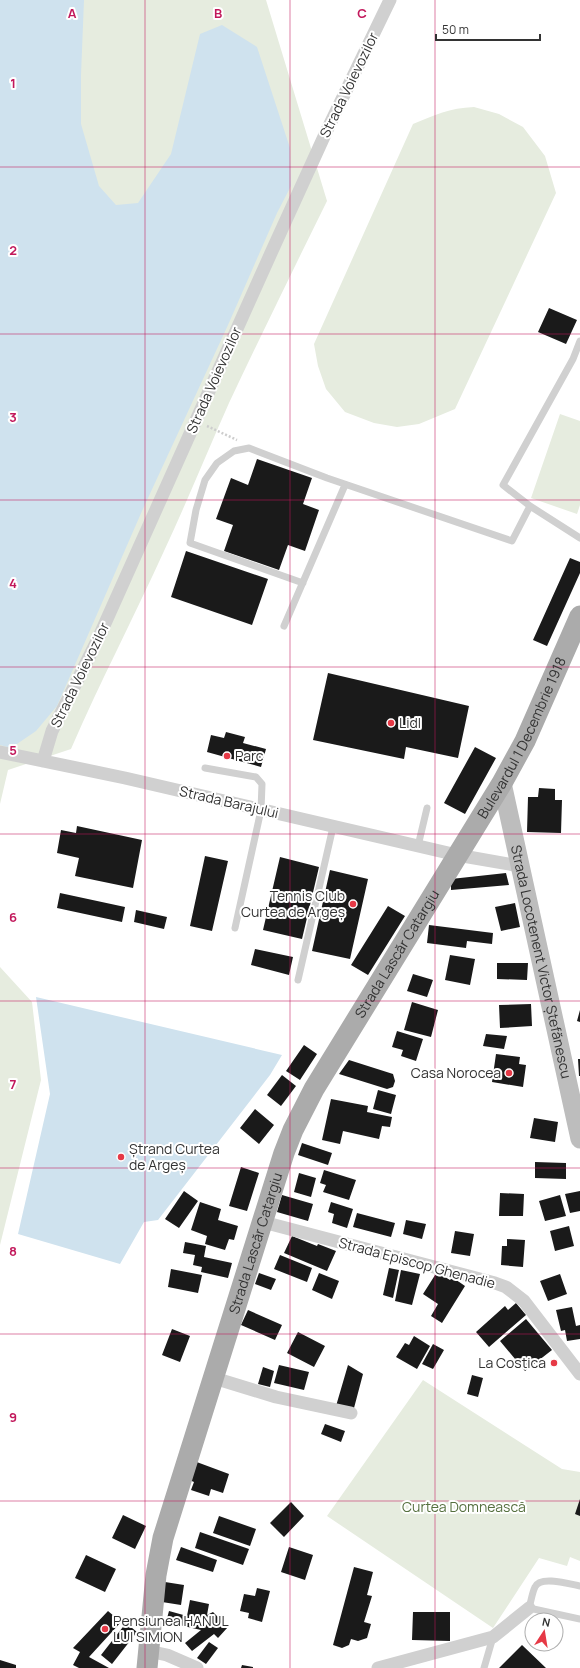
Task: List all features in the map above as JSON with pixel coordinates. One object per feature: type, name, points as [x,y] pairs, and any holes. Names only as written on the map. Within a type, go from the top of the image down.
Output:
[{"type":"main road","name":"Bulevardul 1 Decembrie 1918","points":[[457,855],[502,783],[525,741],[580,616]]},
{"type":"main road","name":"Strada Locotenent Victor Ștefănescu","points":[[502,783],[580,1139]]},
{"type":"main road","name":"Strada Lascăr Catargiu","points":[[148,1659],[156,1575],[162,1538],[214,1378],[284,1153],[303,1109],[457,855]]},
{"type":"street","name":"Strada Voievozilor","points":[[43,761],[52,731],[98,639],[324,137],[390,0]]},
{"type":"street","name":"Strada Barajului","points":[[6,753],[132,780],[457,855],[520,866]]},
{"type":"street","name":"Strada Episcop Ghenadie","points":[[262,1222],[506,1287],[524,1301],[580,1374]]},
{"type":"street","points":[[214,1378],[276,1397],[351,1413]]},
{"type":"street","points":[[378,1668],[493,1637],[529,1608]]},
{"type":"street","points":[[148,1659],[167,1655],[197,1668]]},
{"type":"lane","points":[[580,341],[573,358],[503,485],[530,506],[580,538]]},
{"type":"lane","points":[[302,583],[190,543],[196,510],[205,480],[217,463],[234,451],[249,448],[345,485],[512,541],[530,506]]},
{"type":"lane","points":[[284,626],[345,485]]},
{"type":"lane","points":[[205,768],[256,778],[260,780],[262,784],[261,810],[235,928]]},
{"type":"lane","points":[[418,846],[427,808]]},
{"type":"lane","points":[[298,980],[333,827]]},
{"type":"lane","points":[[580,1586],[554,1581],[542,1581],[535,1586],[529,1608],[580,1619]]},
{"type":"lane","points":[[484,1668],[493,1637]]},
{"type":"path","points":[[195,421],[230,436],[249,448]]},
{"type":"green space","points":[[0,0],[266,0],[327,201],[229,403],[153,576],[71,749],[8,770],[0,804]]},
{"type":"green space","points":[[474,107],[499,114],[523,127],[545,156],[556,193],[455,409],[419,424],[397,427],[374,423],[345,412],[326,389],[318,366],[314,344],[413,124],[450,110]]},
{"type":"green space","points":[[560,414],[580,421],[580,505],[577,514],[531,498]]},
{"type":"green space","points":[[0,967],[32,1002],[41,1080],[0,1245]]},
{"type":"green space","name":"Curtea Domnească","points":[[423,1380],[562,1469],[580,1472],[580,1561],[570,1557],[567,1566],[539,1558],[493,1628],[327,1516]]},
{"type":"water","points":[[0,0],[84,0],[81,124],[99,186],[116,205],[138,203],[171,154],[200,34],[222,25],[257,47],[290,148],[291,186],[277,213],[228,325],[142,511],[57,706],[36,731],[11,748],[0,745]]},
{"type":"water","name":"Ștrand Curtea de Argeș","points":[[36,997],[282,1055],[270,1075],[158,1220],[144,1222],[120,1264],[18,1234],[50,1094]]},
{"type":"building","points":[[549,308],[577,320],[566,344],[538,332]]},
{"type":"building","points":[[257,459],[312,478],[303,504],[319,510],[305,551],[288,545],[279,570],[224,551],[233,525],[216,519],[231,478],[248,485]]},
{"type":"building","points":[[186,551],[268,579],[252,625],[171,597]]},
{"type":"building","points":[[570,558],[580,562],[580,573],[547,646],[533,640]]},
{"type":"building","name":"Lidl","points":[[328,673],[469,706],[458,758],[406,747],[404,759],[313,740]]},
{"type":"building","points":[[226,732],[245,737],[243,743],[266,749],[261,767],[207,752],[211,735],[224,738]]},
{"type":"building","points":[[475,747],[496,758],[465,814],[444,803]]},
{"type":"building","points":[[539,788],[555,789],[555,800],[562,800],[561,833],[527,832],[528,797],[538,797]]},
{"type":"building","points":[[77,826],[142,840],[133,888],[75,876],[79,858],[57,853],[61,830],[76,833]]},
{"type":"building","points":[[205,856],[228,861],[212,931],[190,926]]},
{"type":"building","points":[[280,857],[319,867],[302,939],[263,930]]},
{"type":"building","points":[[330,870],[368,879],[350,959],[312,951]]},
{"type":"building","points":[[506,873],[509,885],[451,890],[451,879]]},
{"type":"building","points":[[60,893],[125,907],[122,922],[57,908]]},
{"type":"building","points":[[515,903],[520,927],[501,931],[495,907]]},
{"type":"building","points":[[388,906],[405,916],[368,975],[351,965]]},
{"type":"building","points":[[136,910],[167,917],[164,929],[134,922]]},
{"type":"building","points":[[429,925],[493,933],[492,944],[467,941],[466,948],[427,943]]},
{"type":"building","points":[[255,949],[293,957],[289,975],[251,965]]},
{"type":"building","points":[[450,955],[475,959],[470,985],[445,980]]},
{"type":"building","points":[[497,963],[528,963],[527,980],[497,979]]},
{"type":"building","points":[[413,974],[433,980],[427,997],[407,991]]},
{"type":"building","points":[[412,1002],[438,1010],[431,1037],[404,1030]]},
{"type":"building","points":[[531,1004],[532,1026],[500,1028],[499,1005]]},
{"type":"building","points":[[580,1010],[580,1022],[577,1021]]},
{"type":"building","points":[[397,1031],[423,1039],[416,1061],[401,1056],[403,1050],[392,1047]]},
{"type":"building","points":[[486,1034],[507,1036],[504,1049],[483,1046]]},
{"type":"building","points":[[304,1045],[317,1054],[300,1080],[286,1071]]},
{"type":"building","name":"Casa Norocea","points":[[496,1054],[520,1057],[519,1064],[526,1065],[523,1087],[492,1082]]},
{"type":"building","points":[[578,1059],[580,1059],[580,1076],[579,1076]]},
{"type":"building","points":[[349,1060],[393,1074],[395,1081],[393,1087],[387,1089],[339,1074]]},
{"type":"building","points":[[282,1075],[296,1086],[281,1106],[267,1095]]},
{"type":"building","points":[[378,1090],[396,1095],[391,1114],[373,1109]]},
{"type":"building","points":[[331,1099],[368,1106],[367,1112],[392,1117],[390,1127],[382,1126],[379,1139],[343,1131],[340,1144],[322,1140]]},
{"type":"building","points":[[255,1109],[274,1125],[259,1144],[240,1128]]},
{"type":"building","points":[[534,1118],[558,1122],[555,1142],[530,1138]]},
{"type":"building","points":[[302,1143],[332,1153],[328,1165],[298,1155]]},
{"type":"building","points":[[535,1162],[566,1163],[566,1179],[535,1178]]},
{"type":"building","points":[[241,1167],[259,1173],[247,1211],[229,1206]]},
{"type":"building","points":[[324,1170],[356,1180],[349,1200],[323,1192],[326,1185],[320,1183]]},
{"type":"building","points":[[299,1173],[316,1178],[311,1197],[294,1192]]},
{"type":"building","points":[[184,1191],[198,1201],[179,1228],[165,1219]]},
{"type":"building","points":[[580,1191],[580,1211],[570,1213],[565,1194]]},
{"type":"building","points":[[500,1193],[524,1194],[523,1216],[499,1216]]},
{"type":"building","points":[[282,1195],[313,1204],[308,1221],[277,1212]]},
{"type":"building","points":[[560,1195],[566,1216],[545,1221],[539,1201]]},
{"type":"building","points":[[200,1202],[221,1209],[218,1220],[238,1226],[234,1240],[229,1239],[225,1250],[205,1244],[207,1236],[191,1230]]},
{"type":"building","points":[[331,1202],[353,1209],[347,1228],[332,1223],[334,1214],[328,1212]]},
{"type":"building","points":[[357,1213],[395,1223],[391,1237],[353,1227]]},
{"type":"building","points":[[406,1220],[426,1224],[422,1239],[403,1234]]},
{"type":"building","points":[[569,1226],[574,1246],[555,1251],[550,1231]]},
{"type":"building","points":[[455,1231],[474,1234],[470,1256],[451,1253]]},
{"type":"building","points":[[292,1236],[317,1246],[318,1244],[336,1251],[327,1271],[284,1253]]},
{"type":"building","points":[[507,1239],[525,1240],[523,1267],[501,1265],[502,1246],[507,1246]]},
{"type":"building","points":[[185,1242],[206,1246],[204,1257],[232,1263],[228,1278],[201,1272],[202,1267],[193,1265],[195,1255],[183,1253]]},
{"type":"building","points":[[280,1255],[312,1268],[307,1282],[274,1269]]},
{"type":"building","points":[[389,1268],[399,1270],[393,1298],[383,1295]]},
{"type":"building","points":[[171,1269],[202,1275],[198,1293],[168,1287]]},
{"type":"building","points":[[401,1270],[420,1274],[412,1305],[395,1301]]},
{"type":"building","points":[[437,1272],[450,1280],[452,1277],[465,1286],[442,1323],[431,1316],[438,1304],[423,1294]]},
{"type":"building","points":[[259,1273],[276,1279],[271,1290],[255,1284]]},
{"type":"building","points":[[319,1273],[339,1281],[332,1299],[312,1290]]},
{"type":"building","points":[[560,1274],[567,1294],[548,1301],[540,1281]]},
{"type":"building","points":[[516,1303],[526,1315],[489,1347],[476,1332],[505,1306],[508,1310]]},
{"type":"building","points":[[572,1307],[576,1326],[580,1325],[580,1339],[567,1341],[565,1330],[561,1331],[556,1310]]},
{"type":"building","points":[[248,1310],[282,1325],[275,1340],[241,1325]]},
{"type":"building","points":[[526,1319],[552,1350],[525,1371],[500,1341]]},
{"type":"building","points":[[172,1329],[190,1336],[180,1362],[162,1355]]},
{"type":"building","points":[[298,1332],[325,1346],[314,1367],[287,1353]]},
{"type":"building","points":[[414,1336],[430,1346],[417,1369],[396,1357],[405,1343],[409,1345]]},
{"type":"building","points":[[433,1344],[444,1350],[433,1369],[422,1364]]},
{"type":"building","points":[[279,1365],[309,1372],[304,1390],[274,1383]]},
{"type":"building","points":[[348,1365],[363,1374],[354,1408],[336,1406]]},
{"type":"building","points":[[263,1367],[274,1371],[270,1387],[258,1384]]},
{"type":"building","points":[[472,1375],[483,1378],[478,1397],[467,1394]]},
{"type":"building","points":[[325,1424],[345,1431],[341,1442],[321,1434]]},
{"type":"building","points":[[194,1461],[229,1474],[223,1493],[211,1489],[209,1496],[191,1490],[194,1482],[187,1479]]},
{"type":"building","points":[[580,1499],[580,1516],[575,1514]]},
{"type":"building","points":[[291,1502],[304,1516],[284,1537],[270,1523]]},
{"type":"building","points":[[123,1515],[146,1526],[135,1549],[112,1538]]},
{"type":"building","points":[[219,1516],[256,1529],[250,1546],[213,1533]]},
{"type":"building","points":[[200,1532],[249,1549],[243,1565],[195,1548]]},
{"type":"building","points":[[181,1547],[217,1560],[213,1572],[176,1560]]},
{"type":"building","points":[[289,1547],[313,1555],[305,1580],[281,1572]]},
{"type":"building","points":[[86,1555],[116,1569],[105,1592],[75,1578]]},
{"type":"building","points":[[354,1567],[373,1572],[367,1595],[372,1596],[364,1622],[371,1624],[367,1638],[358,1641],[351,1639],[349,1645],[342,1648],[333,1645]]},
{"type":"building","points":[[165,1582],[184,1585],[181,1605],[162,1602]]},
{"type":"building","points":[[257,1588],[270,1591],[262,1622],[248,1618],[249,1613],[240,1611],[244,1594],[255,1596]]},
{"type":"building","points":[[190,1600],[209,1604],[207,1615],[213,1612],[228,1627],[218,1638],[214,1634],[192,1651],[185,1643],[201,1630],[166,1622],[169,1611],[187,1616]]},
{"type":"building","points":[[108,1611],[121,1622],[89,1657],[109,1668],[79,1668],[73,1665],[80,1652],[73,1648]]},
{"type":"building","points":[[413,1612],[450,1612],[450,1641],[412,1640]]},
{"type":"building","points":[[126,1623],[137,1632],[112,1664],[101,1655]]},
{"type":"building","points":[[209,1642],[218,1648],[206,1664],[197,1658]]},
{"type":"building","points":[[522,1645],[524,1647],[524,1652],[529,1652],[546,1668],[499,1668]]},
{"type":"building","points":[[0,1660],[16,1665],[16,1668],[0,1668]]},
{"type":"building","points":[[242,1665],[253,1667],[253,1668],[241,1668]]},
{"type":"place","name":"Lidl","points":[[391,723]]},
{"type":"place","name":"Parc","points":[[227,756]]},
{"type":"place","name":"Tennis Club Curtea de Argeș","points":[[353,904]]},
{"type":"place","name":"Casa Norocea","points":[[509,1073]]},
{"type":"place","name":"Ștrand Curtea de Argeș","points":[[121,1157]]},
{"type":"place","name":"La Costica","points":[[554,1363]]},
{"type":"place","name":"Pensiunea HANUL LUI SIMION","points":[[105,1629]]}]
